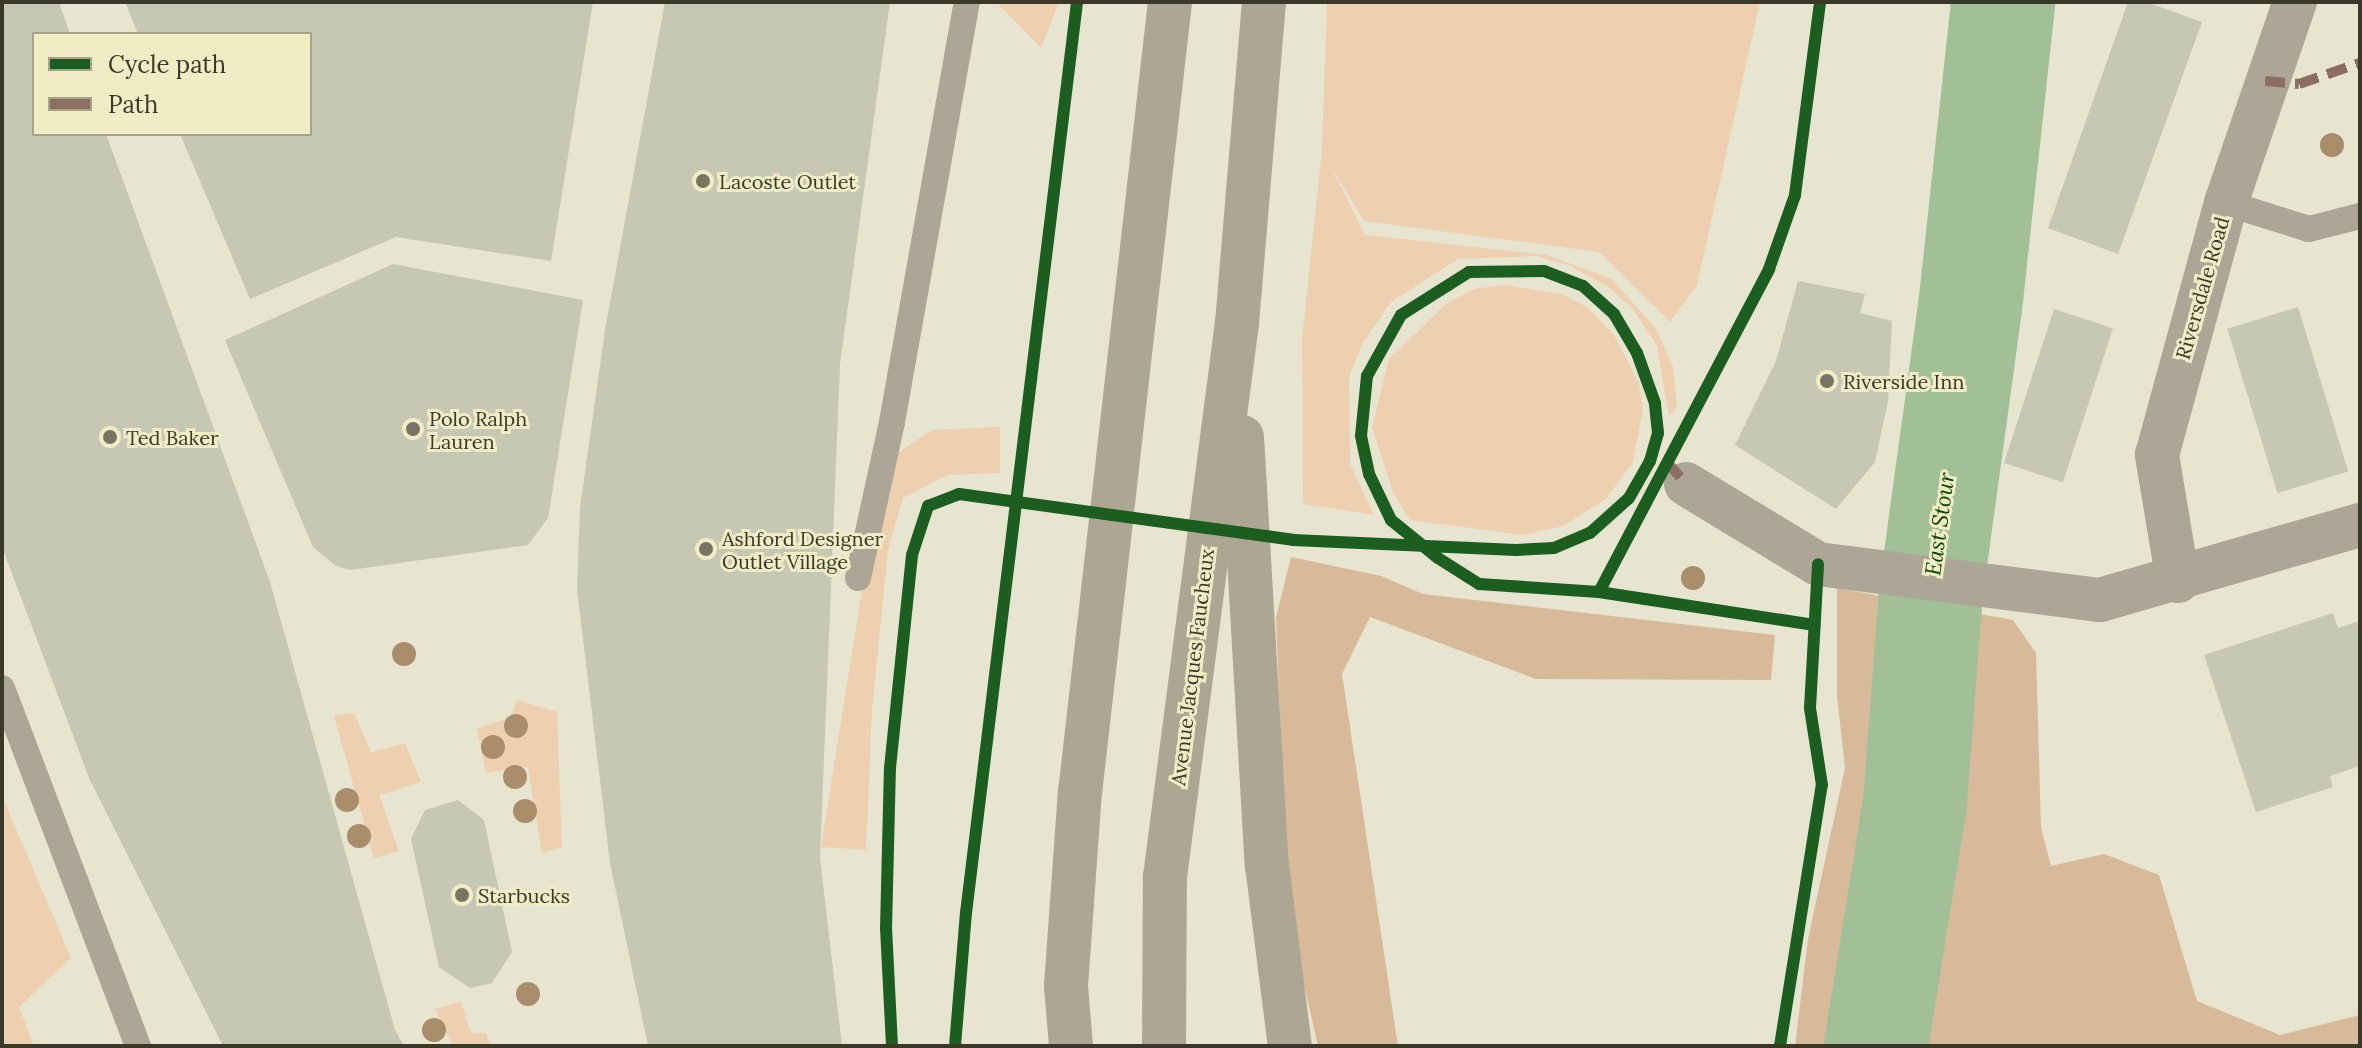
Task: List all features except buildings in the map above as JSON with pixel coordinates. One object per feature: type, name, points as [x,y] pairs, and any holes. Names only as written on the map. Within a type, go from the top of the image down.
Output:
[{"type":"main road","points":[[1071,1046],[1066,986],[1080,793],[1170,2]]},
{"type":"main road","name":"Avenue Jacques Faucheux","points":[[1164,1046],[1165,877],[1237,323],[1264,2]]},
{"type":"main road","points":[[1237,323],[1267,865],[1290,1046]]},
{"type":"street","name":"Riversdale Road","points":[[2178,581],[2157,455],[2226,203],[2295,2]]},
{"type":"street","points":[[1686,484],[1818,564],[2016,592],[2100,600],[2178,581],[2360,525]]},
{"type":"lane","points":[[858,578],[892,422],[967,2]]},
{"type":"lane","points":[[2226,203],[2309,229],[2360,216]]},
{"type":"lane","points":[[2,688],[138,1046]]},
{"type":"shaded area","points":[[996,2],[1059,2],[1041,48]]},
{"type":"shaded area","points":[[1327,2],[1760,2],[1697,285],[1670,322],[1599,252],[1364,221],[1330,165],[1365,235],[1547,255],[1612,279],[1656,329],[1673,367],[1677,407],[1669,416],[1657,346],[1632,308],[1607,286],[1568,265],[1536,256],[1458,259],[1391,302],[1362,344],[1349,377],[1350,464],[1374,515],[1303,504],[1302,340],[1322,149]]},
{"type":"shaded area","points":[[1504,285],[1562,294],[1587,307],[1614,335],[1639,384],[1643,409],[1633,462],[1606,499],[1563,526],[1523,535],[1410,520],[1393,493],[1372,427],[1389,359],[1446,304],[1474,289]]},
{"type":"shaded area","points":[[1000,427],[1000,473],[947,475],[903,498],[888,550],[872,710],[866,850],[821,847],[879,483],[898,453],[932,430]]},
{"type":"shaded area","points":[[1291,557],[1381,576],[1423,594],[1775,635],[1771,680],[1536,679],[1370,617],[1342,674],[1398,1046],[1318,1046],[1288,915],[1276,617]]},
{"type":"shaded area","points":[[1837,588],[2013,620],[2036,653],[2041,827],[2051,866],[2104,854],[2159,875],[2197,1001],[2280,1035],[2360,1015],[2360,1046],[1795,1046],[1808,939],[1845,768],[1837,696]]},
{"type":"shaded area","points":[[517,700],[557,712],[562,847],[542,853],[528,767],[486,773],[477,728],[510,718]]},
{"type":"shaded area","points":[[354,713],[371,752],[405,743],[421,782],[379,795],[399,851],[374,858],[334,716]]},
{"type":"shaded area","points":[[2,796],[71,958],[19,1007],[34,1046],[2,1046]]},
{"type":"shaded area","points":[[461,1002],[471,1033],[486,1033],[491,1046],[453,1046],[435,1009]]},
{"type":"waterway","name":"East Stour","points":[[1876,1046],[1915,803],[1931,592],[1970,308],[2003,2]]},
{"type":"marked path","points":[[2265,81],[2299,84],[2360,63]]},
{"type":"marked path","points":[[1667,462],[1686,484]]},
{"type":"cycle path","points":[[955,1046],[966,913],[1077,2]]},
{"type":"cycle path","points":[[1599,592],[1769,269],[1795,195],[1820,2]]},
{"type":"cycle path","points":[[892,1046],[886,929],[890,768],[912,555],[928,506],[959,494],[1293,540],[1516,550],[1554,548],[1590,533],[1629,498],[1650,461],[1658,433],[1655,403],[1637,353],[1614,314],[1583,286],[1544,271],[1469,272],[1401,315],[1367,376],[1361,436],[1369,474],[1391,520],[1438,558],[1479,584],[1599,592],[1814,625]]},
{"type":"cycle path","points":[[1780,1046],[1822,785],[1810,708],[1818,564]]},
{"type":"place","name":"Lacoste Outlet","points":[[703,181]]},
{"type":"place","name":"Riverside Inn","points":[[1827,381]]},
{"type":"place","name":"Polo Ralph Lauren","points":[[413,429]]},
{"type":"place","name":"Ted Baker","points":[[110,437]]},
{"type":"place","name":"Ashford Designer Outlet Village","points":[[706,549]]},
{"type":"place","name":"Starbucks","points":[[462,895]]}]
